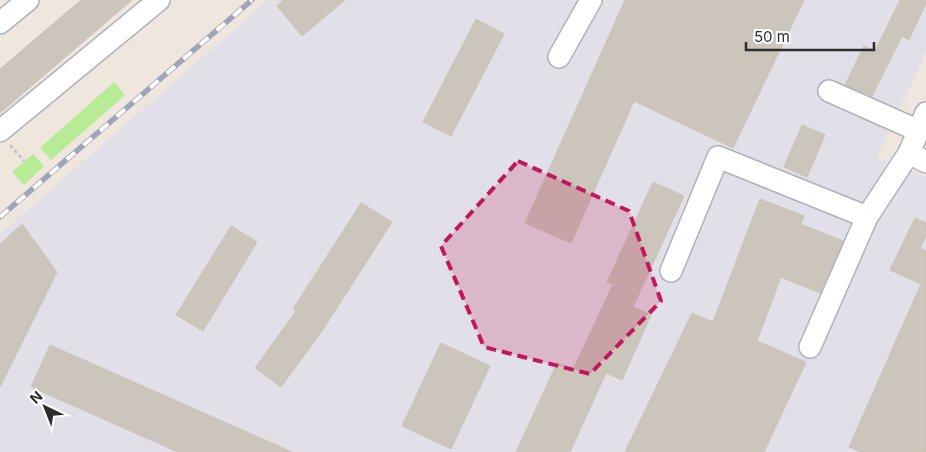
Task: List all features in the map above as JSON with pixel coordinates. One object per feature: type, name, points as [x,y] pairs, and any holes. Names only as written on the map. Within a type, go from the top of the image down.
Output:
[{"type":"street","points":[[0,23],[28,0]]},
{"type":"street","points":[[0,131],[159,0]]},
{"type":"street","points":[[559,57],[591,0]]},
{"type":"street","points":[[810,347],[868,217],[917,158],[922,122],[828,91]]},
{"type":"street","points":[[671,271],[718,156],[868,217]]},
{"type":"highlighted area","points":[[518,161],[629,211],[661,301],[590,374],[484,347],[441,246]]},
{"type":"shaded area","points":[[268,0],[926,0],[926,51],[877,157],[926,177],[926,452],[0,452],[0,234]]},
{"type":"green space","points":[[114,82],[125,95],[51,160],[40,148]]},
{"type":"green space","points":[[33,154],[44,166],[24,185],[12,172]]},
{"type":"building","points":[[81,0],[132,0],[0,113],[0,69]]},
{"type":"building","points":[[283,0],[345,0],[302,36],[277,6]]},
{"type":"building","points":[[625,0],[804,0],[733,148],[634,101],[571,243],[525,223]]},
{"type":"building","points":[[900,0],[926,0],[909,40],[902,36],[872,96],[845,85],[864,46],[875,51]]},
{"type":"building","points":[[476,19],[504,34],[451,136],[423,122]]},
{"type":"building","points":[[802,125],[825,135],[807,177],[784,167]]},
{"type":"building","points":[[653,182],[684,196],[633,307],[651,315],[622,380],[606,373],[570,452],[516,452],[557,363],[573,370],[613,284],[607,282]]},
{"type":"building","points":[[760,199],[804,216],[801,224],[843,241],[820,293],[781,277],[757,341],[806,362],[764,452],[625,452],[692,313],[713,322]]},
{"type":"building","points":[[361,203],[392,222],[324,328],[281,387],[255,368],[296,311],[293,309]]},
{"type":"building","points":[[915,218],[926,223],[926,236],[920,248],[926,251],[926,452],[861,452],[849,447],[921,284],[890,270]]},
{"type":"building","points":[[22,224],[57,272],[0,387],[0,244]]},
{"type":"building","points":[[231,226],[257,242],[203,331],[176,315]]},
{"type":"building","points":[[441,343],[490,366],[451,449],[402,426]]},
{"type":"building","points":[[50,345],[292,452],[178,452],[31,387]]},
{"type":"railway","points":[[0,217],[252,0]]}]
